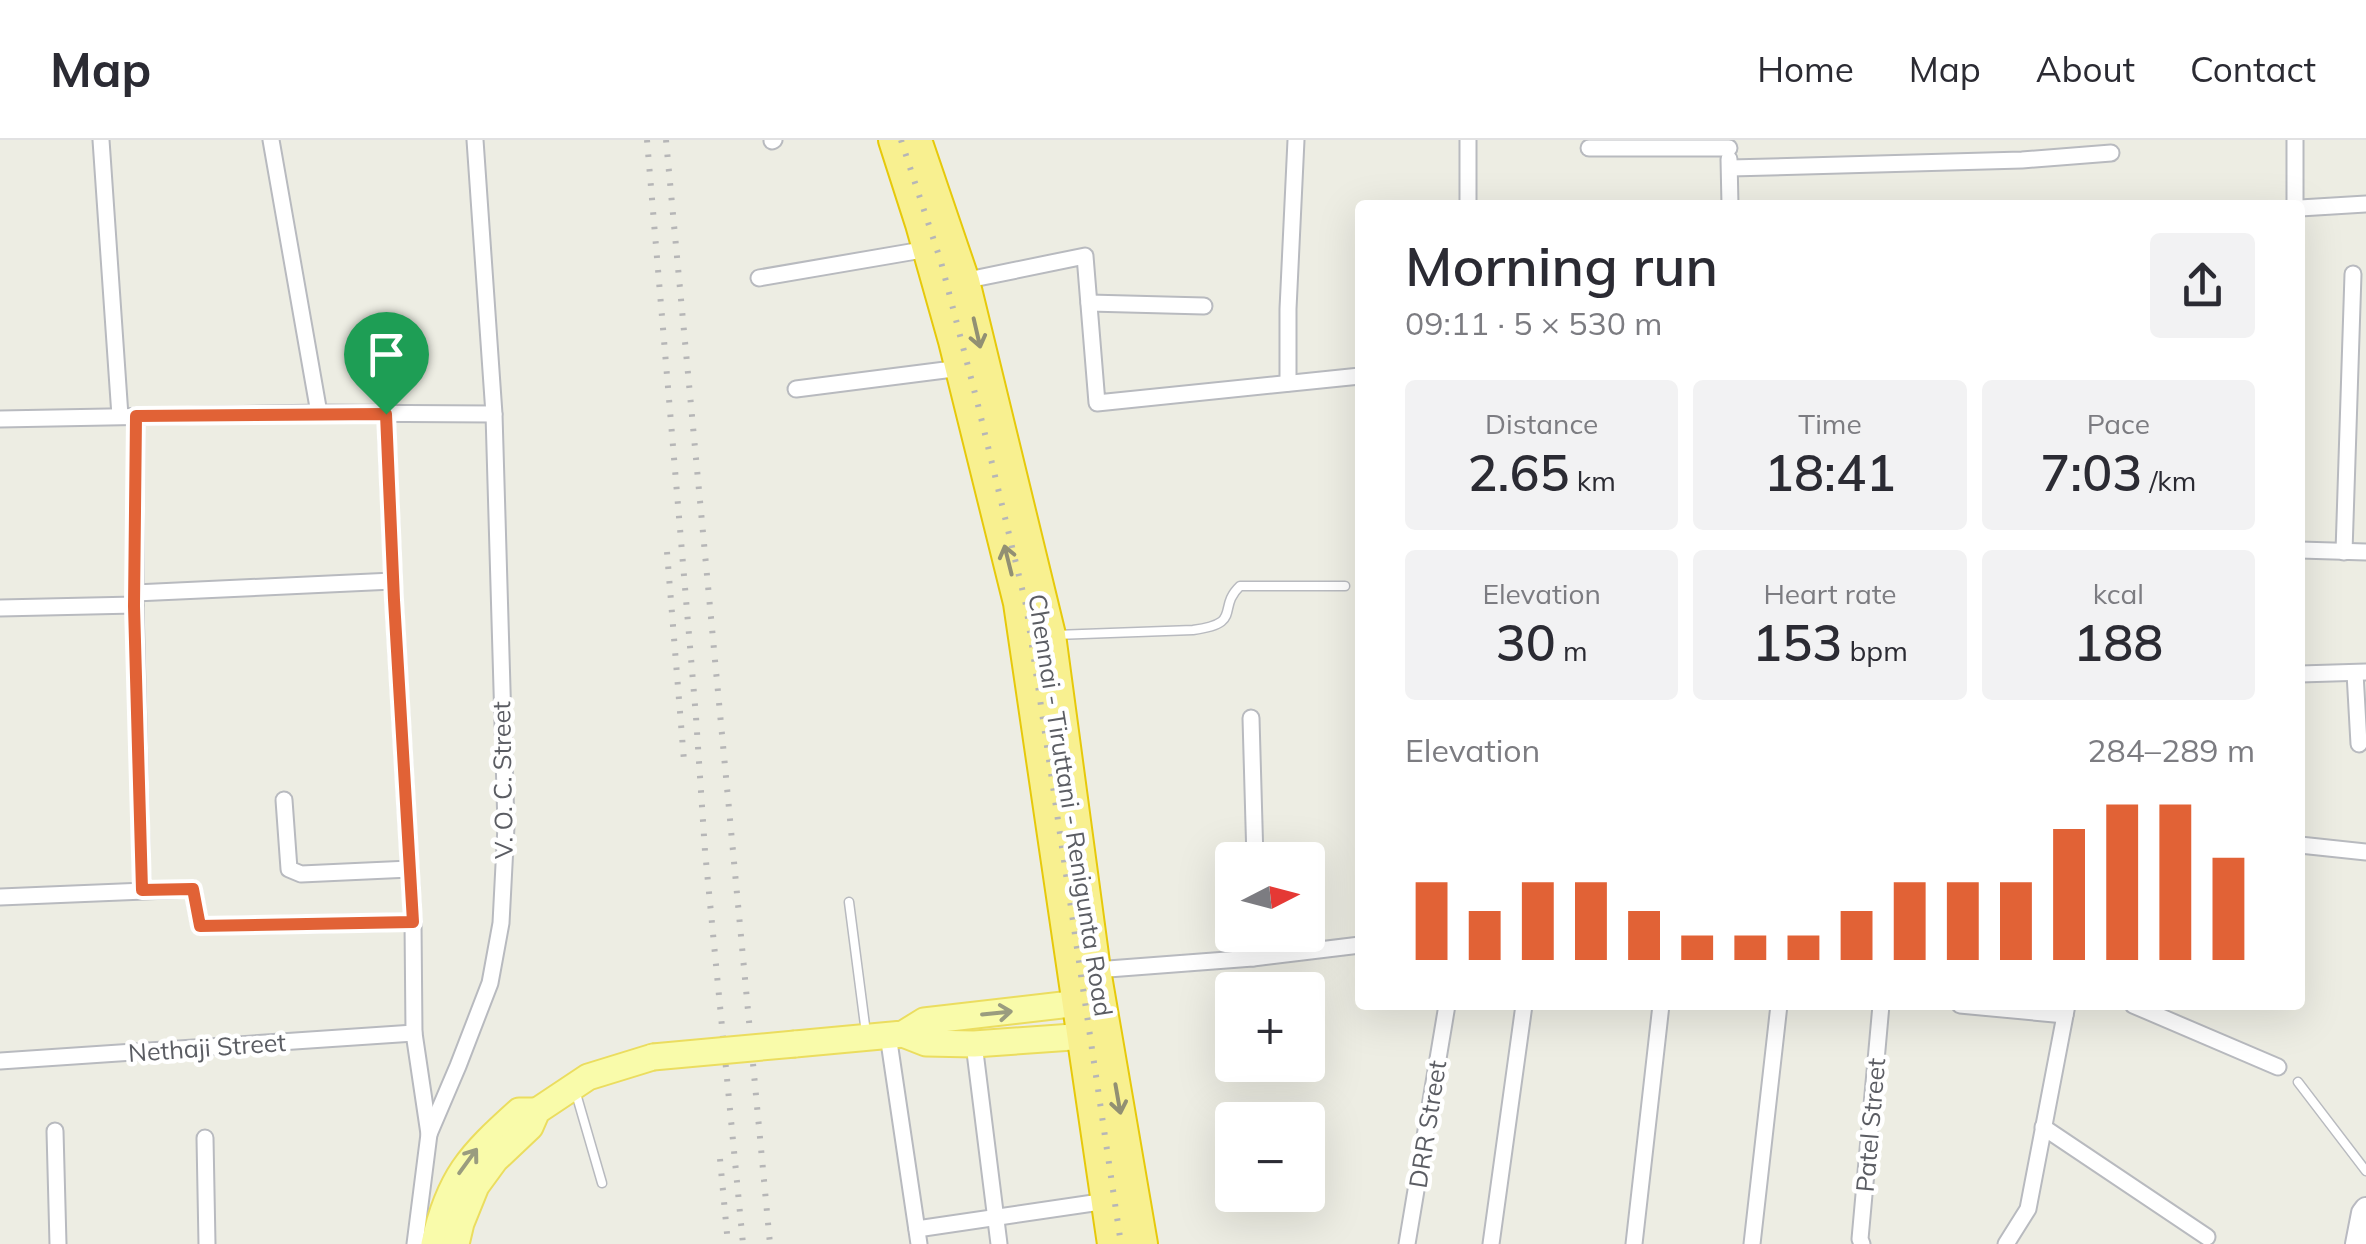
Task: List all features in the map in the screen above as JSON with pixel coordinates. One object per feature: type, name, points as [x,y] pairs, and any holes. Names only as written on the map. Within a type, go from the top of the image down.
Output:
[{"type":"highway","name":"Chennai - Tiruttani - Renigunta Road","points":[[894,140],[928,249],[951,283],[960,368],[1018,603],[1037,635]]},
{"type":"highway","name":"Chennai - Tiruttani - Renigunta Road","points":[[916,140],[1037,635],[1092,991],[1108,1201],[1127,1238]]},
{"type":"highway","name":"Chennai - Tiruttani - Renigunta Road","points":[[1094,1036],[1127,1238]]},
{"type":"main road","points":[[886,1036],[924,1021],[1092,991]]},
{"type":"main road","points":[[434,1244],[441,1212],[458,1176],[478,1148],[518,1111],[538,1110],[588,1077],[653,1057],[886,1036],[926,1044],[974,1044],[1094,1036]]},
{"type":"main road","points":[[456,1244],[476,1186],[495,1160],[530,1127],[538,1110]]},
{"type":"street","points":[[101,140],[128,416],[142,890]]},
{"type":"street","points":[[271,140],[319,413]]},
{"type":"street","name":"V. O. C. Street","points":[[429,1134],[490,984],[500,923],[506,826],[494,414],[475,140]]},
{"type":"street","points":[[1288,382],[1296,140]]},
{"type":"street","points":[[1468,140],[1468,200]]},
{"type":"street","points":[[2295,140],[2298,200]]},
{"type":"street","points":[[1589,148],[1730,144],[1730,200]]},
{"type":"street","points":[[1730,168],[2022,160],[2111,153]]},
{"type":"street","points":[[2305,206],[2366,204]]},
{"type":"street","points":[[759,278],[928,249]]},
{"type":"street","points":[[951,283],[1085,256],[1098,402],[1355,376]]},
{"type":"street","points":[[2344,552],[2354,274]]},
{"type":"street","points":[[1089,303],[1204,306]]},
{"type":"street","points":[[796,388],[960,368]]},
{"type":"street","points":[[0,420],[319,413],[494,414]]},
{"type":"street","points":[[386,414],[413,922],[414,1033],[429,1134],[415,1244]]},
{"type":"street","points":[[2305,550],[2366,552]]},
{"type":"street","points":[[0,608],[393,582]]},
{"type":"street","points":[[2305,674],[2360,672],[2359,744]]},
{"type":"street","points":[[1252,718],[1255,842]]},
{"type":"street","points":[[284,800],[289,869],[301,874],[410,869]]},
{"type":"street","points":[[2305,846],[2366,852]]},
{"type":"street","points":[[0,897],[193,889],[200,926],[413,922]]},
{"type":"street","points":[[1092,991],[1253,958],[1355,946]]},
{"type":"street","points":[[1253,952],[1253,958]]},
{"type":"street","name":"DRR Street","points":[[1408,1244],[1446,1010]]},
{"type":"street","points":[[1491,1244],[1523,1010]]},
{"type":"street","points":[[1634,1244],[1659,1010]]},
{"type":"street","points":[[1752,1244],[1778,1010]]},
{"type":"street","name":"Patel Street","points":[[1862,1244],[1881,1010]]},
{"type":"street","points":[[2006,1244],[2028,1209],[2066,1010]]},
{"type":"street","points":[[2145,1010],[2278,1067]]},
{"type":"street","name":"Nethaji Street","points":[[0,1061],[414,1033]]},
{"type":"street","points":[[886,1036],[918,1237],[996,1216],[1108,1201]]},
{"type":"street","points":[[974,1044],[1000,1244]]},
{"type":"street","points":[[2043,1127],[2207,1237]]},
{"type":"street","points":[[55,1131],[58,1244]]},
{"type":"street","points":[[205,1138],[207,1244]]},
{"type":"street","points":[[2356,1244],[2366,1209]]},
{"type":"lane","points":[[1037,635],[1216,627],[1223,621],[1233,591],[1240,586],[1344,586]]},
{"type":"lane","points":[[849,902],[886,1036]]},
{"type":"lane","points":[[2298,1082],[2366,1171]]},
{"type":"lane","points":[[574,1086],[602,1183]]},
{"type":"railway","points":[[647,140],[705,851],[743,1244]]},
{"type":"railway","points":[[666,140],[770,1244]]},
{"type":"railway","points":[[901,140],[941,262],[1026,605],[1121,1244]]},
{"type":"railway","points":[[667,552],[684,761]]},
{"type":"railway","points":[[720,1159],[728,1244]]},
{"type":"route","points":[[386,414],[413,922],[200,926],[193,889],[142,890],[134,606],[136,416],[386,414]]}]
